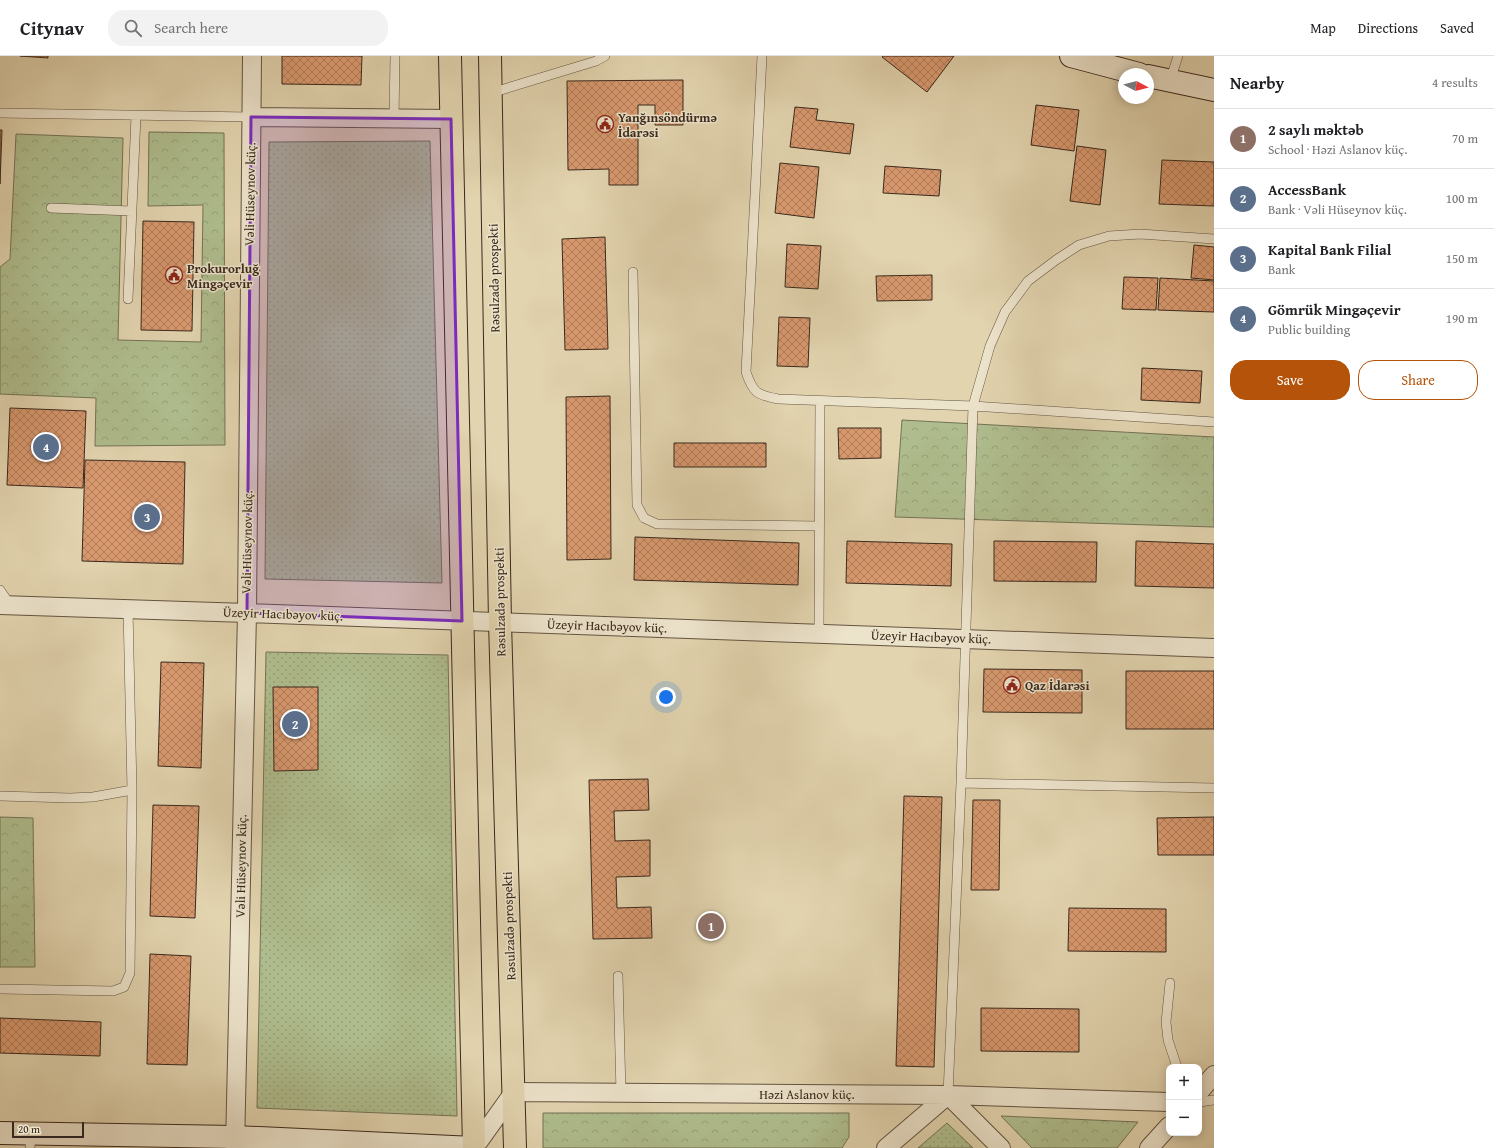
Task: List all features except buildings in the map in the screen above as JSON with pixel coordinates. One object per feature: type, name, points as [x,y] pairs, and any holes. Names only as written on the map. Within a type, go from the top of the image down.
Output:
[{"type":"main road","points":[[0,1133],[31,1141],[235,1143],[474,1148],[450,56]]},
{"type":"main road","name":"Rəsulzadə prospekti","points":[[490,56],[500,622],[515,1148]]},
{"type":"main road","points":[[1071,56],[1118,68]]},
{"type":"main road","points":[[1154,77],[1214,90]]},
{"type":"street","name":"Vəli Hüseynov küç.","points":[[235,1143],[246,613],[252,56]]},
{"type":"street","points":[[251,117],[451,119]]},
{"type":"street","name":"Üzeyir Hacıbəyov küç.","points":[[6,606],[462,620],[1214,648]]},
{"type":"street","points":[[1202,1089],[1214,1075]]},
{"type":"street","points":[[474,1148],[514,1092]]},
{"type":"street","name":"Həzi Aslanov küç.","points":[[514,1092],[948,1095],[1166,1102]]},
{"type":"street","points":[[886,1148],[948,1095],[1001,1148]]},
{"type":"street","points":[[1149,1148],[1166,1129]]},
{"type":"lane","points":[[394,119],[395,56]]},
{"type":"lane","points":[[491,93],[596,61],[605,56]]},
{"type":"lane","points":[[762,56],[746,372],[751,387],[762,396],[778,399],[820,401],[973,406],[1214,422]]},
{"type":"lane","points":[[1170,81],[1178,56]]},
{"type":"lane","points":[[0,113],[251,117]]},
{"type":"lane","points":[[128,298],[136,116]]},
{"type":"lane","points":[[51,208],[132,211]]},
{"type":"lane","points":[[948,1095],[962,783],[973,406],[990,346],[1005,312],[1028,281],[1079,245],[1109,236],[1140,234],[1214,239]]},
{"type":"lane","points":[[633,272],[637,505],[644,518],[657,524],[819,526]]},
{"type":"lane","points":[[819,634],[820,401]]},
{"type":"lane","points":[[0,590],[6,606]]},
{"type":"lane","points":[[0,989],[113,991],[124,987],[130,973],[132,790],[128,609]]},
{"type":"lane","points":[[962,783],[1214,788]]},
{"type":"lane","points":[[0,796],[70,798],[93,797],[132,790]]},
{"type":"lane","points":[[618,976],[620,1093]]},
{"type":"lane","points":[[1170,983],[1166,1022],[1168,1040],[1177,1064]]},
{"type":"lane","points":[[1202,1102],[1214,1100]]},
{"type":"highlighted area","points":[[251,117],[451,119],[462,621],[247,613]]},
{"type":"green space","points":[[149,132],[224,133],[225,445],[95,446],[96,398],[0,394],[0,267],[10,259],[16,134],[123,138],[118,340],[201,342],[203,205],[148,206]]},
{"type":"green space","points":[[430,141],[442,583],[265,579],[269,142]]},
{"type":"green space","points":[[902,420],[1214,437],[1214,527],[895,517]]},
{"type":"green space","points":[[266,652],[448,655],[457,1116],[257,1108]]},
{"type":"green space","points":[[0,817],[33,818],[35,967],[0,967]]},
{"type":"green space","points":[[543,1113],[849,1113],[849,1137],[842,1148],[543,1148]]},
{"type":"green space","points":[[1001,1116],[1138,1122],[1117,1148],[1032,1148]]},
{"type":"green space","points":[[947,1123],[973,1148],[918,1148]]},
{"type":"place","name":"Yanğınsöndürmə İdarəsi","points":[[605,124]]},
{"type":"place","name":"Prokurorluğ Mingəçevir","points":[[174,275]]},
{"type":"place","name":"Gömrük Mingəçevir","points":[[46,447]]},
{"type":"place","name":"Kapital Bank Filial","points":[[147,517]]},
{"type":"place","name":"Qaz İdarəsi","points":[[1012,685]]},
{"type":"place","name":"AccessBank","points":[[295,724]]},
{"type":"place","name":"2 saylı məktəb","points":[[711,926]]}]
